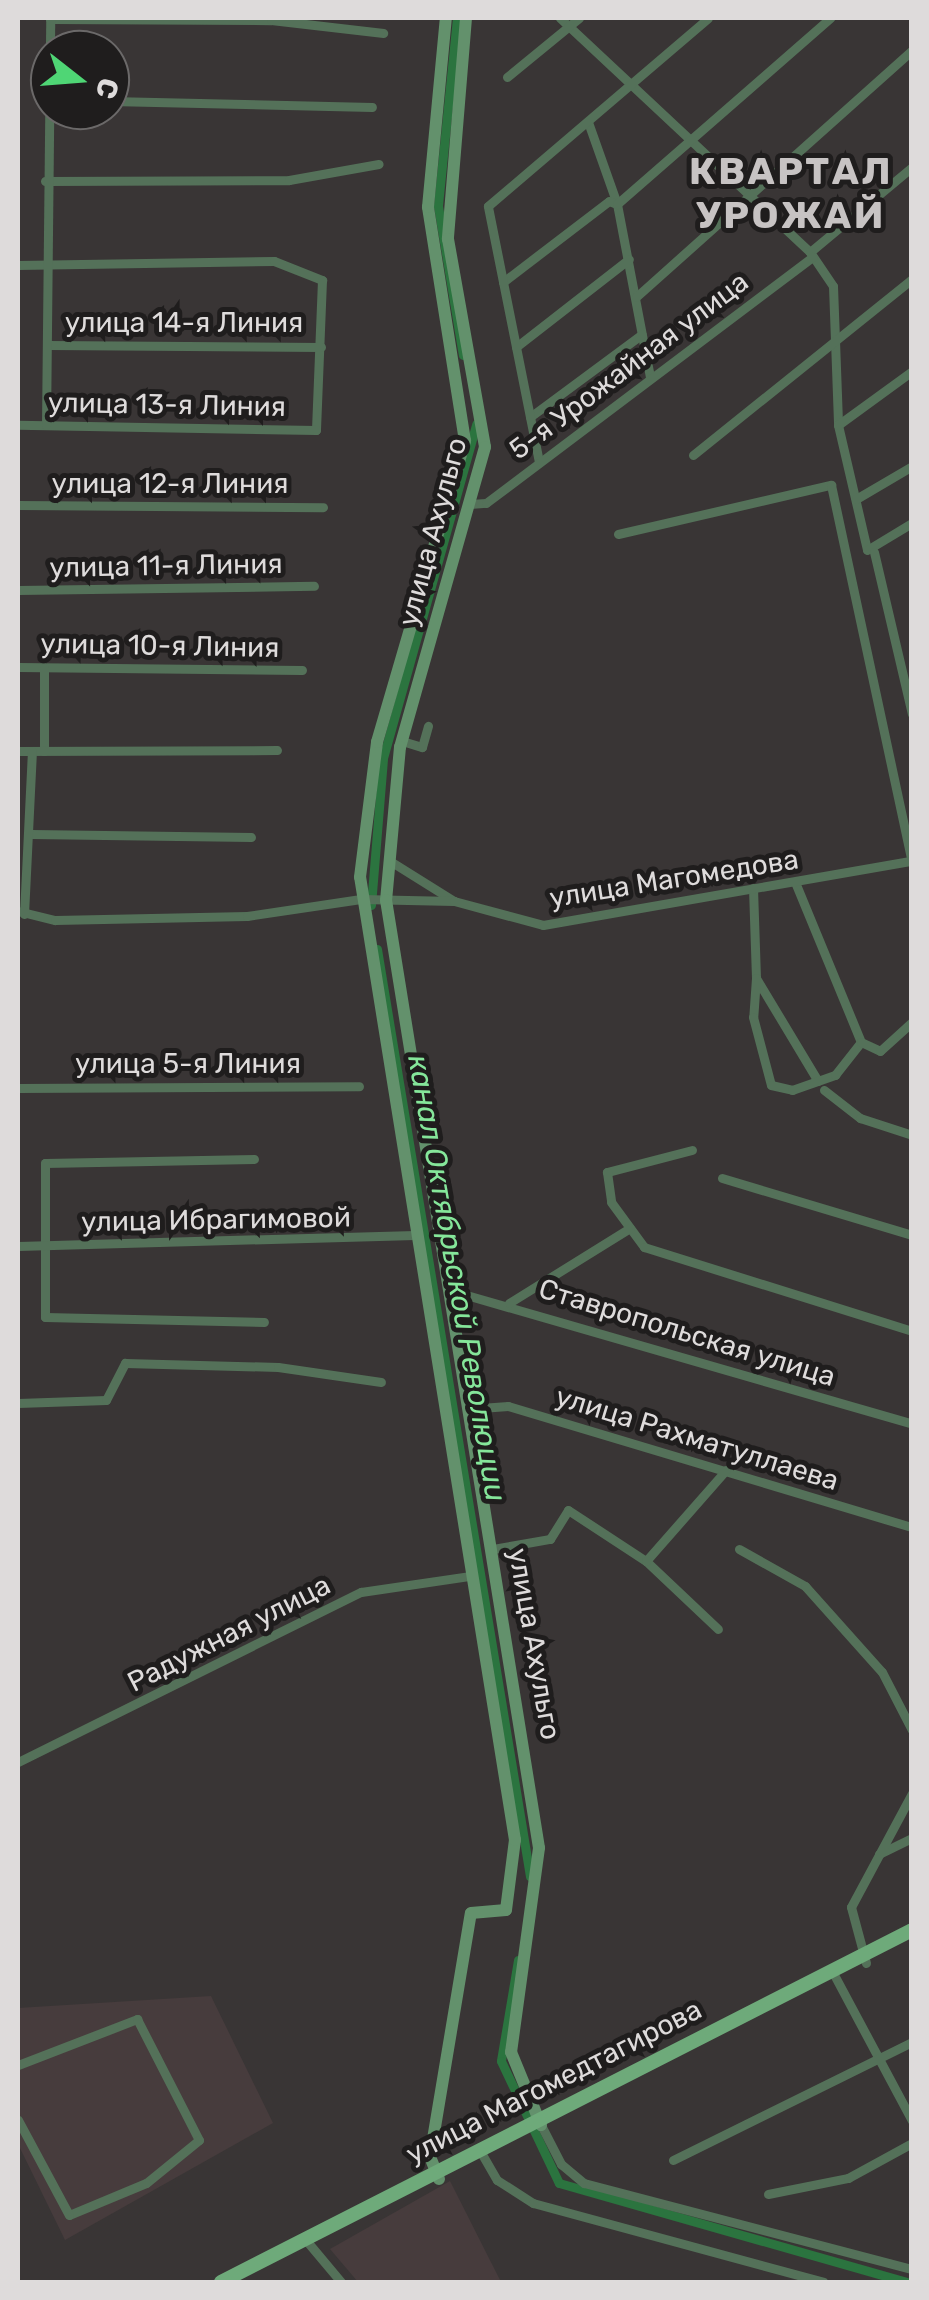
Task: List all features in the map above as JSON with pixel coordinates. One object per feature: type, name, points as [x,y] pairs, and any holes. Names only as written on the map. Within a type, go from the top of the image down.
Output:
[{"type":"main road","points":[[437,2175],[430,2157],[471,1912],[506,1910],[514,1840],[360,900],[377,742],[464,442],[429,220],[446,18]]},
{"type":"main road","name":"улица Ахульго","points":[[466,18],[448,213],[486,437],[402,741],[384,900],[540,1848],[511,2045],[522,2099],[537,2122]]},
{"type":"main road","name":"улица Магомедтагирова","points":[[221,2282],[307,2242],[912,1930]]},
{"type":"main road","name":"улица Магомедтагирова","points":[[864,1958],[912,1940]]},
{"type":"main road","name":"улица Магомедтагирова","points":[[237,2282],[307,2242]]},
{"type":"street","points":[[50,18],[270,20],[383,33]]},
{"type":"street","points":[[560,18],[690,134],[811,254],[833,286],[838,425],[912,714]]},
{"type":"street","points":[[508,77],[580,18]]},
{"type":"street","points":[[539,462],[488,206],[708,18]]},
{"type":"street","points":[[617,204],[690,134],[830,18]]},
{"type":"street","points":[[636,298],[912,50]]},
{"type":"street","points":[[130,101],[372,107]]},
{"type":"street","points":[[588,122],[617,204],[650,377]]},
{"type":"street","points":[[46,425],[47,130]]},
{"type":"street","points":[[45,181],[289,180],[379,164]]},
{"type":"street","name":"5-я Урожайная улица","points":[[470,504],[486,503],[811,254],[912,167]]},
{"type":"street","points":[[504,282],[608,201],[617,204]]},
{"type":"street","points":[[18,265],[274,260],[319,272],[321,347]]},
{"type":"street","points":[[516,346],[628,260]]},
{"type":"street","points":[[693,455],[912,280]]},
{"type":"street","points":[[530,418],[642,334]]},
{"type":"street","name":"улица 14-я Линия","points":[[48,345],[321,347]]},
{"type":"street","name":"улица 13-я Линия","points":[[18,426],[316,430],[321,347]]},
{"type":"street","points":[[838,425],[912,371]]},
{"type":"street","points":[[856,500],[912,466]]},
{"type":"street","points":[[618,534],[830,485],[911,862]]},
{"type":"street","name":"улица 12-я Линия","points":[[18,505],[322,507]]},
{"type":"street","points":[[870,551],[912,523]]},
{"type":"street","name":"улица 11-я Линия","points":[[18,590],[314,586]]},
{"type":"street","name":"улица 10-я Линия","points":[[18,668],[302,670]]},
{"type":"street","points":[[44,668],[44,751]]},
{"type":"street","points":[[402,741],[422,747],[428,726]]},
{"type":"street","points":[[18,751],[278,750]]},
{"type":"street","points":[[32,751],[31,834],[21,913],[247,916],[360,900]]},
{"type":"street","points":[[31,834],[251,836]]},
{"type":"street","points":[[387,857],[454,901]]},
{"type":"street","name":"улица Магомедова","points":[[360,900],[454,901],[544,925],[911,862]]},
{"type":"street","points":[[795,882],[861,1042],[880,1051],[912,1022]]},
{"type":"street","points":[[753,888],[754,1018],[771,1085],[821,1086],[850,1064],[861,1042]]},
{"type":"street","points":[[756,978],[821,1086],[860,1118],[912,1135]]},
{"type":"street","name":"улица 5-я Линия","points":[[18,1088],[359,1086]]},
{"type":"street","points":[[692,1150],[607,1172],[610,1202],[644,1247],[912,1331]]},
{"type":"street","points":[[254,1159],[46,1162],[46,1318],[264,1322]]},
{"type":"street","points":[[722,1178],[912,1235]]},
{"type":"street","points":[[509,1302],[630,1228]]},
{"type":"street","name":"улица Ибрагимовой","points":[[18,1246],[414,1235]]},
{"type":"street","name":"Ставропольская улица","points":[[448,1290],[509,1302],[912,1424]]},
{"type":"street","points":[[18,1402],[106,1400],[125,1363],[262,1365],[381,1382]]},
{"type":"street","name":"улица Рахматуллаева","points":[[468,1409],[508,1406],[912,1527]]},
{"type":"street","points":[[646,1561],[726,1470]]},
{"type":"street","points":[[492,1549],[550,1539],[568,1510],[646,1561],[718,1629]]},
{"type":"street","points":[[740,1549],[806,1586],[882,1672],[912,1730]]},
{"type":"street","name":"Радужная улица","points":[[18,1762],[361,1592],[469,1576]]},
{"type":"street","points":[[864,1958],[851,1906],[912,1793]]},
{"type":"street","points":[[879,1854],[912,1838]]},
{"type":"street","points":[[833,1973],[912,2121]]},
{"type":"street","points":[[18,2065],[138,2020],[199,2140],[146,2182],[69,2215],[18,2120]]},
{"type":"street","points":[[673,2160],[912,2042]]},
{"type":"street","points":[[537,2122],[561,2164],[584,2183],[912,2269]]},
{"type":"street","points":[[768,2194],[848,2178],[912,2144]]},
{"type":"street","points":[[480,2153],[497,2180],[533,2203],[823,2282]]},
{"type":"street","points":[[307,2242],[341,2282]]},
{"type":"shaded area","points":[[211,1996],[273,2123],[65,2240],[18,2144],[18,2008]]},
{"type":"shaded area","points":[[450,2181],[501,2282],[358,2282],[330,2249]]},
{"type":"waterway","name":"канал Октябрьской Революции","points":[[457,18],[438,206],[463,355]]},
{"type":"waterway","name":"канал Октябрьской Революции","points":[[371,905],[383,758],[476,424]]},
{"type":"waterway","name":"канал Октябрьской Революции","points":[[377,949],[530,1876]]},
{"type":"waterway","points":[[518,1960],[501,2061],[559,2183],[906,2282]]},
{"type":"district","name":"КВАРТАЛ УРОЖАЙ","points":[[791,194]]}]
